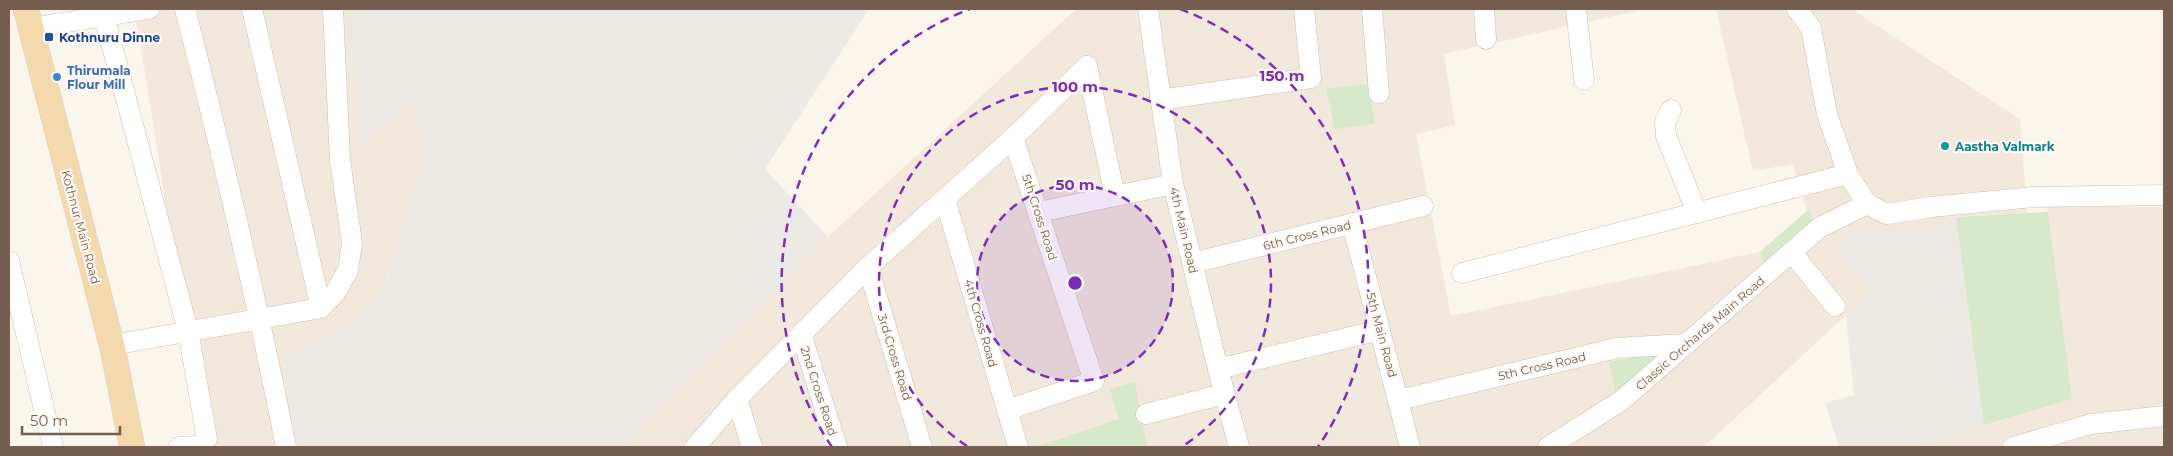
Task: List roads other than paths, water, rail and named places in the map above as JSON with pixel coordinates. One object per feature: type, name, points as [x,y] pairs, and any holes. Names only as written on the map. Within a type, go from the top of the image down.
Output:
[{"type":"main road","name":"Kothnur Main Road","points":[[28,18],[112,344],[132,447]]},
{"type":"street","points":[[28,18],[104,16],[149,9]]},
{"type":"street","points":[[185,9],[260,318],[286,447]]},
{"type":"street","points":[[252,9],[321,308]]},
{"type":"street","points":[[112,344],[321,308],[335,293],[348,270],[352,243],[340,160],[333,9]]},
{"type":"street","name":"4th Main Road","points":[[1148,9],[1173,184],[1224,394],[1239,447]]},
{"type":"street","points":[[1160,100],[1311,78],[1304,9]]},
{"type":"street","points":[[1372,9],[1379,93]]},
{"type":"street","points":[[1484,9],[1486,39]]},
{"type":"street","points":[[1576,9],[1584,80]]},
{"type":"street","points":[[1797,9],[1811,28],[1827,114],[1848,174],[1867,204],[1887,214],[1931,207],[2034,197],[2164,195]]},
{"type":"street","points":[[104,16],[188,331],[207,439],[205,443],[200,445],[179,447]]},
{"type":"street","points":[[695,447],[737,399],[868,267],[1013,138],[1087,66],[1115,196]]},
{"type":"street","points":[[1672,110],[1665,122],[1666,136],[1697,213]]},
{"type":"street","name":"5th Cross Road","points":[[1007,410],[1094,382],[1013,138]]},
{"type":"street","points":[[1462,273],[1848,174]]},
{"type":"street","points":[[1039,212],[1173,184]]},
{"type":"street","name":"4th Cross Road","points":[[945,199],[1018,447]]},
{"type":"street","name":"Classic Orchards Main Road","points":[[1548,447],[1621,401],[1819,228],[1867,204]]},
{"type":"street","name":"6th Cross Road","points":[[1192,263],[1423,206]]},
{"type":"street","name":"Classic Orchards Main Road","points":[[1566,447],[1627,409],[1848,214]]},
{"type":"street","name":"5th Main Road","points":[[1352,223],[1410,447]]},
{"type":"street","points":[[1798,260],[1835,306]]},
{"type":"street","points":[[9,261],[53,447]]},
{"type":"street","name":"3rd Cross Road","points":[[868,267],[922,447]]},
{"type":"street","points":[[1218,369],[1380,330]]},
{"type":"street","name":"2nd Cross Road","points":[[801,334],[837,447]]},
{"type":"street","name":"5th Cross Road","points":[[1399,400],[1616,348],[1686,344]]},
{"type":"street","points":[[1146,414],[1224,394]]},
{"type":"street","points":[[737,399],[752,447]]},
{"type":"street","points":[[2013,447],[2091,424],[2164,416]]},
{"type":"place","name":"Kothnuru Dinne","points":[[49,37]]},
{"type":"place","name":"Thirumala Flour Mill","points":[[57,77]]},
{"type":"place","name":"Aastha Valmark","points":[[1945,146]]}]
